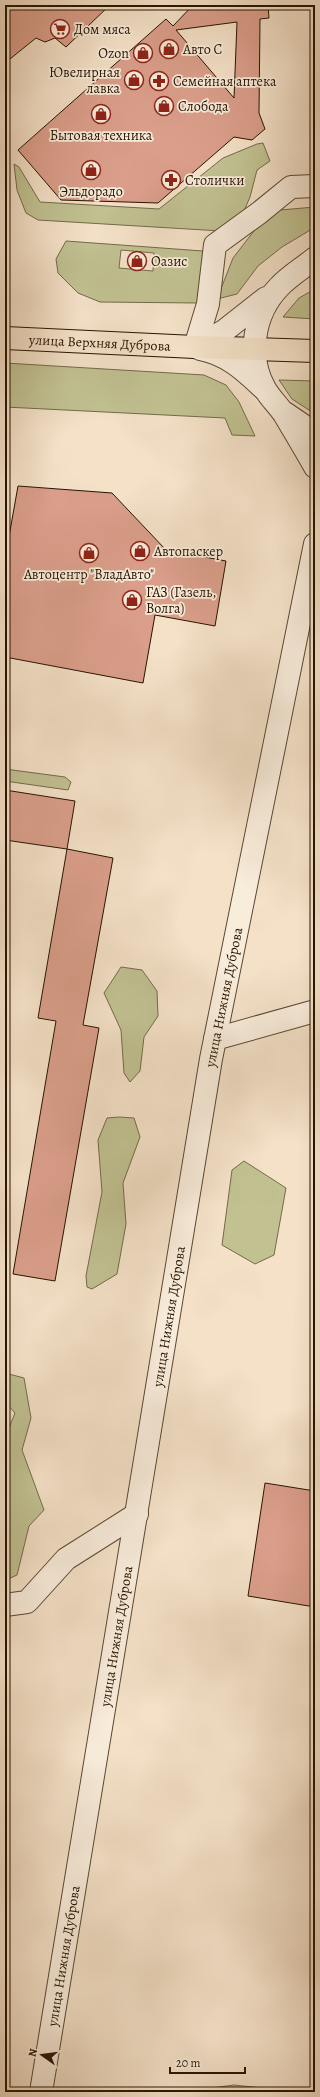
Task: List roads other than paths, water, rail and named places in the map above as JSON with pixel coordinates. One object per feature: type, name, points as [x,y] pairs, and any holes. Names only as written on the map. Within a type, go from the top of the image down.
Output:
[{"type":"main road","name":"улица Верхняя Дуброва","points":[[5,338],[195,348],[315,351]]},
{"type":"street","points":[[195,348],[208,304],[214,245],[259,213],[291,187],[315,186]]},
{"type":"street","points":[[195,348],[224,332],[279,287],[307,268],[315,258]]},
{"type":"street","points":[[279,287],[265,307],[258,322],[254,349],[256,366],[265,389],[282,412],[315,466]]},
{"type":"street","name":"улица Верхняя Дуброва","points":[[195,348],[214,352],[231,360],[265,389]]},
{"type":"street","points":[[282,412],[307,428],[315,430]]},
{"type":"street","name":"улица Нижняя Дуброва","points":[[41,2092],[215,1039],[315,544]]},
{"type":"street","points":[[215,1039],[315,1011]]},
{"type":"street","points":[[5,1605],[26,1602],[66,1559],[137,1514]]},
{"type":"place","name":"Дом мяса","points":[[60,29]]},
{"type":"place","name":"Авто С","points":[[169,49]]},
{"type":"place","name":"Ozon","points":[[143,53]]},
{"type":"place","name":"Ювелирная лавка","points":[[134,80]]},
{"type":"place","name":"Семейная аптека","points":[[159,81]]},
{"type":"place","name":"Слобода","points":[[164,106]]},
{"type":"place","name":"Бытовая техника","points":[[101,114]]},
{"type":"place","name":"Эльдорадо","points":[[91,170]]},
{"type":"place","name":"Столички","points":[[171,180]]},
{"type":"place","name":"Оазис","points":[[137,261]]},
{"type":"place","name":"Автопаскер","points":[[140,551]]},
{"type":"place","name":"Автоцентр \"ВладАвто\"","points":[[89,553]]},
{"type":"place","name":"ГАЗ (Газель, Волга)","points":[[132,600]]}]
